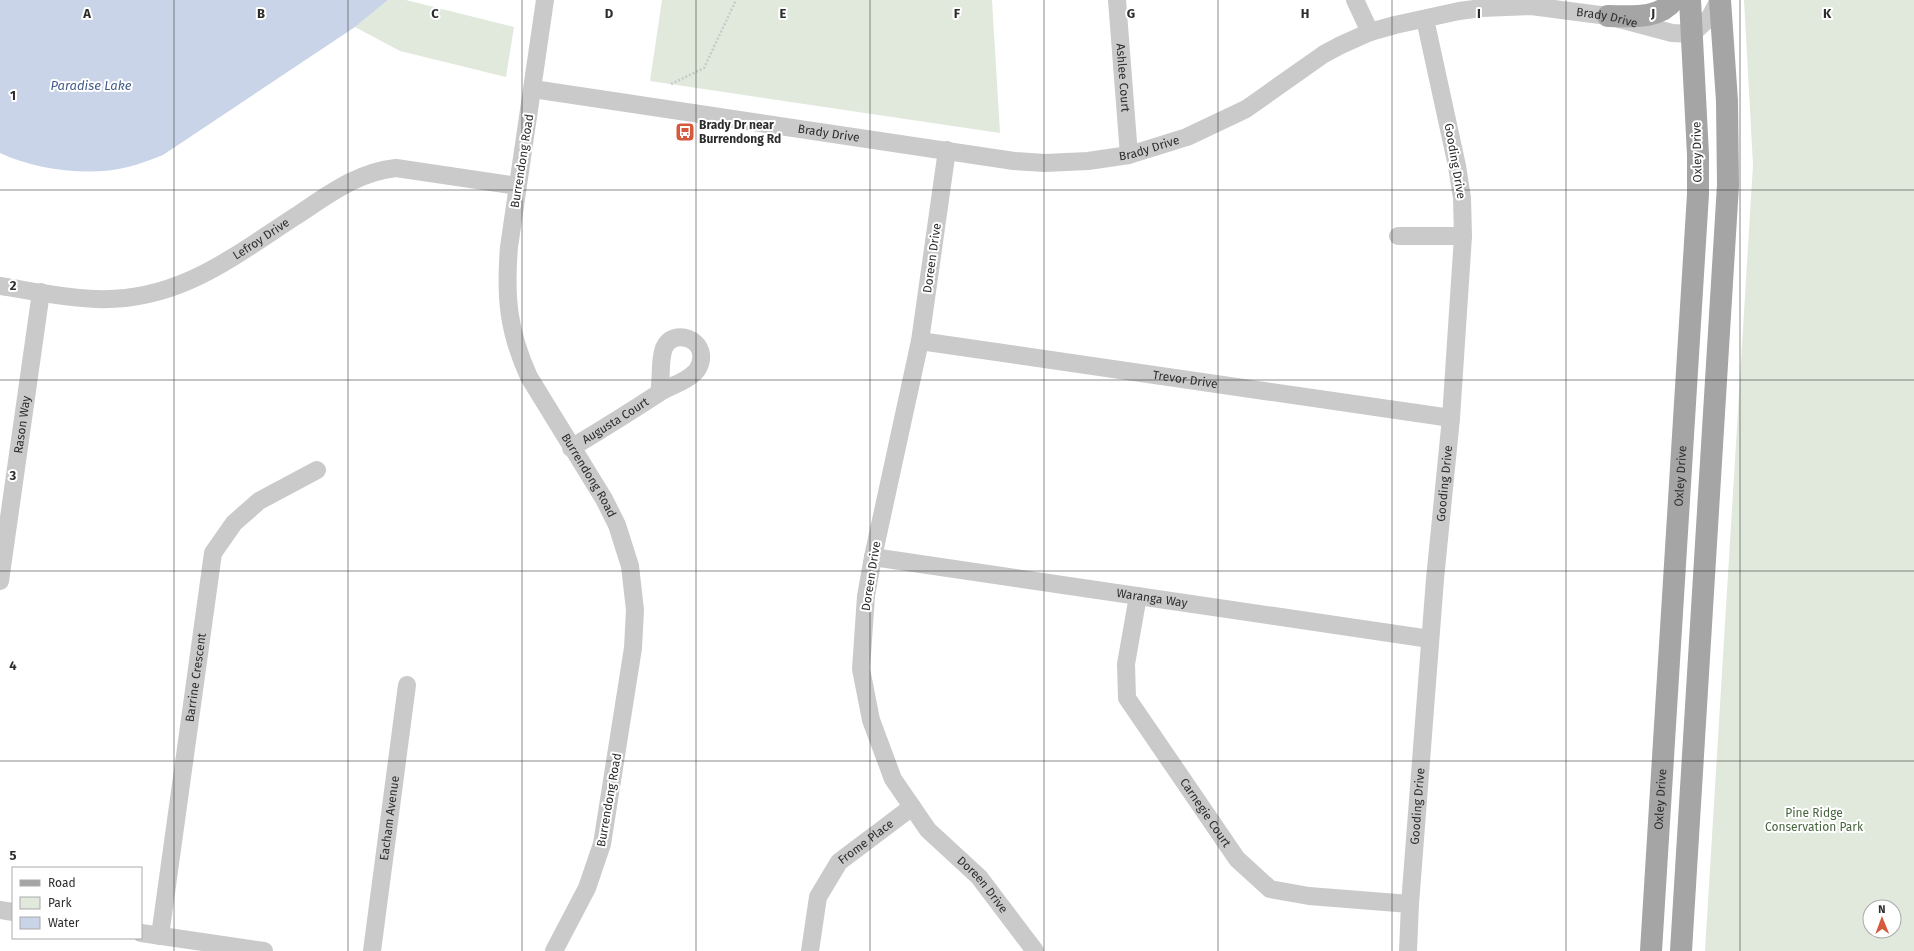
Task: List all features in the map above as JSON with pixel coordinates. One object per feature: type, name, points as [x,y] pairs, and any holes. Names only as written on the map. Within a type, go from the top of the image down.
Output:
[{"type":"main road","points":[[1608,16],[1650,15],[1660,11],[1674,0]]},
{"type":"main road","name":"Oxley Drive","points":[[1651,951],[1695,259],[1698,155],[1690,0]]},
{"type":"main road","points":[[1681,951],[1725,256],[1728,185],[1725,79],[1720,0]]},
{"type":"main road","points":[[1695,259],[1704,236],[1708,211],[1711,151],[1709,74],[1713,72],[1721,74],[1725,79]]},
{"type":"street","name":"Burrendong Road","points":[[545,0],[509,247],[506,284],[512,332],[529,377],[571,448],[604,499],[619,532],[630,566],[635,617],[633,648],[602,844],[587,888],[554,951]]},
{"type":"street","name":"Ashlee Court","points":[[1117,0],[1129,155]]},
{"type":"street","points":[[1355,0],[1370,32]]},
{"type":"street","points":[[1692,34],[1710,17],[1720,0]]},
{"type":"street","name":"Brady Drive","points":[[533,89],[1014,161],[1045,163],[1088,161],[1129,155],[1187,137],[1220,123],[1246,109],[1324,54],[1370,32],[1424,19],[1481,8],[1531,6],[1608,16],[1672,33],[1692,34]]},
{"type":"street","name":"Gooding Drive","points":[[1408,951],[1410,904],[1430,639],[1451,418],[1463,236],[1462,198],[1457,166],[1424,19]]},
{"type":"street","name":"Doreen Drive","points":[[947,150],[920,340],[873,557],[866,596],[861,669],[871,720],[893,779],[928,830],[979,876],[1035,951]]},
{"type":"street","name":"Lefroy Drive","points":[[0,286],[95,299],[112,299],[148,295],[188,283],[208,273],[351,181],[382,170],[396,168],[517,186]]},
{"type":"street","points":[[1398,236],[1463,236]]},
{"type":"street","name":"Rason Way","points":[[0,581],[41,292]]},
{"type":"street","name":"Trevor Drive","points":[[920,340],[1451,418]]},
{"type":"street","name":"Augusta Court","points":[[571,448],[659,393]]},
{"type":"street","name":"Barrine Crescent","points":[[160,936],[213,553],[234,523],[259,501],[317,470]]},
{"type":"street","name":"Waranga Way","points":[[873,557],[1430,639]]},
{"type":"street","name":"Carnegie Court","points":[[1138,596],[1126,664],[1127,698],[1237,859],[1270,889],[1309,896],[1410,904]]},
{"type":"street","name":"Eacham Avenue","points":[[372,951],[407,685]]},
{"type":"street","name":"Frome Place","points":[[810,951],[818,897],[839,862],[912,807]]},
{"type":"street","points":[[0,910],[12,912]]},
{"type":"street","points":[[142,933],[264,951]]},
{"type":"path","points":[[672,84],[704,68],[736,0]]},
{"type":"green space","points":[[388,0],[406,0],[514,27],[506,77],[400,51],[355,27]]},
{"type":"green space","points":[[662,0],[992,0],[1000,133],[650,81]]},
{"type":"green space","name":"Pine Ridge Conservation Park","points":[[1744,0],[1914,0],[1914,951],[1705,951],[1753,165]]},
{"type":"water","name":"Paradise Lake","points":[[0,0],[388,0],[355,27],[163,155],[128,167],[113,170],[80,171],[46,168],[14,159],[0,153]]},
{"type":"place","name":"Brady Dr near Burrendong Rd","points":[[685,132]]}]
